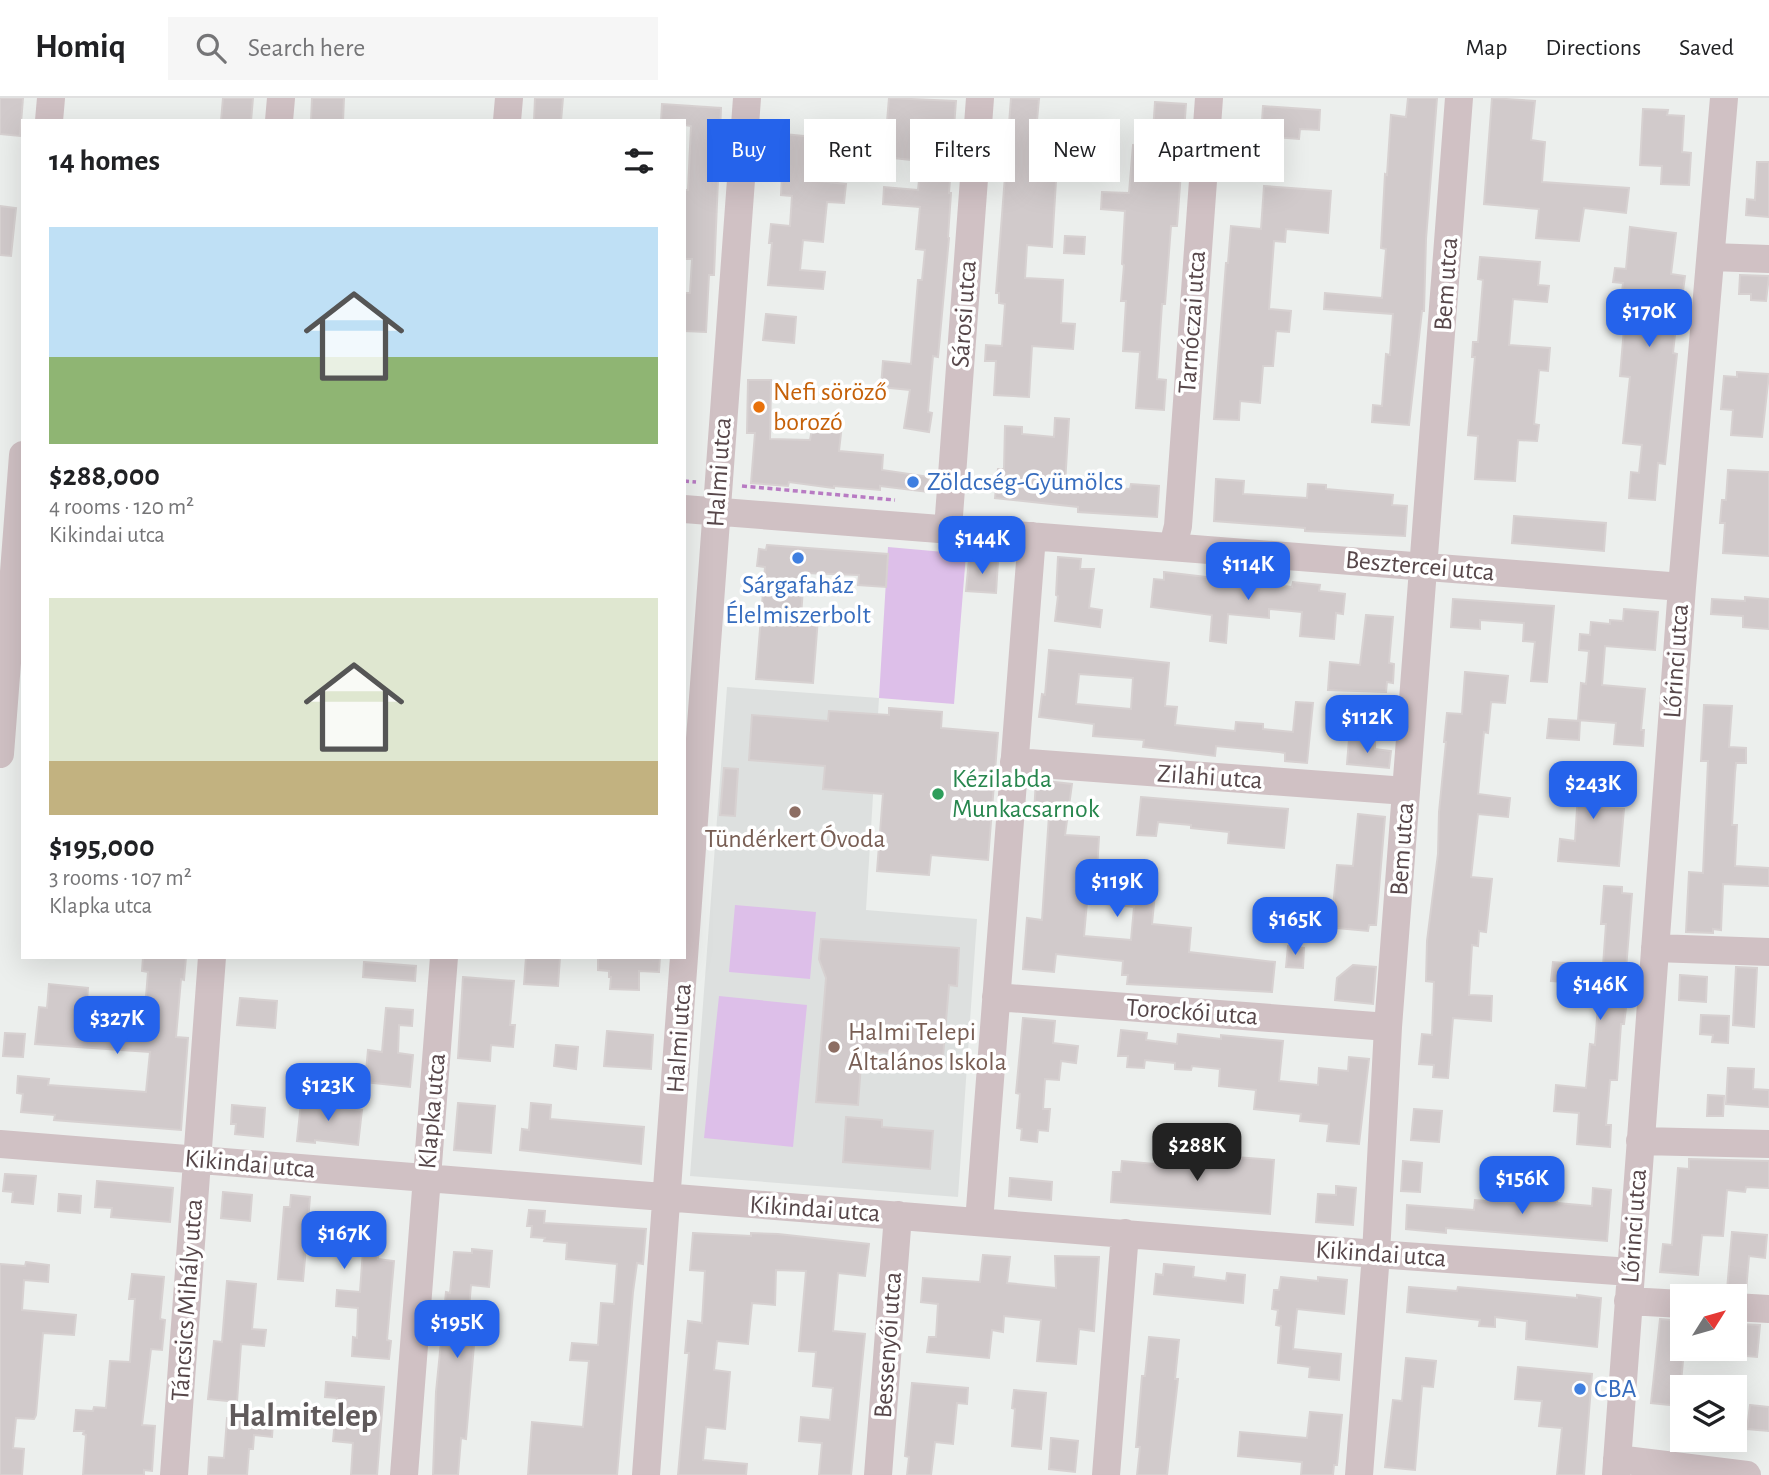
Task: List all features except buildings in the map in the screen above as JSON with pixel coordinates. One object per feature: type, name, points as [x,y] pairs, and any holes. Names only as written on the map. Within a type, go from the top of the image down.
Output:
[{"type":"street","points":[[49,119],[51,98]]},
{"type":"street","points":[[279,119],[281,98]]},
{"type":"street","points":[[508,119],[509,98]]},
{"type":"street","name":"Halmi utca","points":[[686,932],[747,98]]},
{"type":"street","name":"Sárosi utca","points":[[948,529],[980,98]]},
{"type":"street","name":"Tarnóczai utca","points":[[1173,546],[1178,526],[1209,98]]},
{"type":"street","name":"Bem utca","points":[[1359,1475],[1376,1254],[1388,1027],[1460,98]]},
{"type":"street","name":"Lőrinci utca","points":[[1616,1467],[1682,587],[1724,98]]},
{"type":"street","points":[[1710,257],[1769,259]]},
{"type":"street","points":[[0,452],[21,454]]},
{"type":"street","points":[[0,754],[21,480]]},
{"type":"street","points":[[686,508],[717,498]]},
{"type":"street","name":"Besztercei utca","points":[[717,498],[948,529],[1682,587]]},
{"type":"street","points":[[979,1222],[1032,536]]},
{"type":"street","name":"Zilahi utca","points":[[1014,762],[1406,791]]},
{"type":"street","points":[[1655,947],[1769,953]]},
{"type":"street","name":"Táncsics Mihály utca","points":[[174,1475],[212,959]]},
{"type":"street","name":"Klapka utca","points":[[404,1475],[444,959]]},
{"type":"street","name":"Halmi utca","points":[[646,1475],[684,959]]},
{"type":"street","name":"Torockói utca","points":[[996,997],[1388,1027]]},
{"type":"street","points":[[1640,1141],[1769,1144]]},
{"type":"street","name":"Kikindai utca","points":[[0,1144],[1631,1272]]},
{"type":"street","name":"Bessenyői utca","points":[[878,1475],[898,1215]]},
{"type":"street","points":[[1106,1475],[1125,1234]]},
{"type":"street","points":[[1628,1301],[1670,1303]]},
{"type":"street","points":[[1747,1308],[1769,1309]]},
{"type":"street","points":[[1616,1467],[1747,1475]]},
{"type":"path","points":[[717,498],[895,500]]},
{"type":"shaded area","points":[[888,547],[966,554],[954,704],[879,698]]},
{"type":"shaded area","name":"Halmi Telepi Általános Iskola","points":[[727,687],[879,698],[866,910],[977,919],[958,1197],[690,1176]]},
{"type":"shaded area","points":[[735,905],[816,912],[810,979],[729,972]]},
{"type":"shaded area","points":[[719,996],[807,1005],[793,1147],[704,1138]]},
{"type":"place","name":"Nefi söröző borozó","points":[[759,407]]},
{"type":"place","name":"Zöldcség-Gyümölcs","points":[[913,482]]},
{"type":"place","name":"Sárgafaház Élelmiszerbolt","points":[[798,558]]},
{"type":"place","name":"Kézilabda Munkacsarnok","points":[[938,794]]},
{"type":"place","name":"Tündérkert Óvoda","points":[[795,812]]},
{"type":"place","name":"Halmi Telepi Általános Iskola","points":[[834,1047]]},
{"type":"place","name":"CBA","points":[[1580,1389]]},
{"type":"district","name":"Halmitelep","points":[[303,1416]]}]
